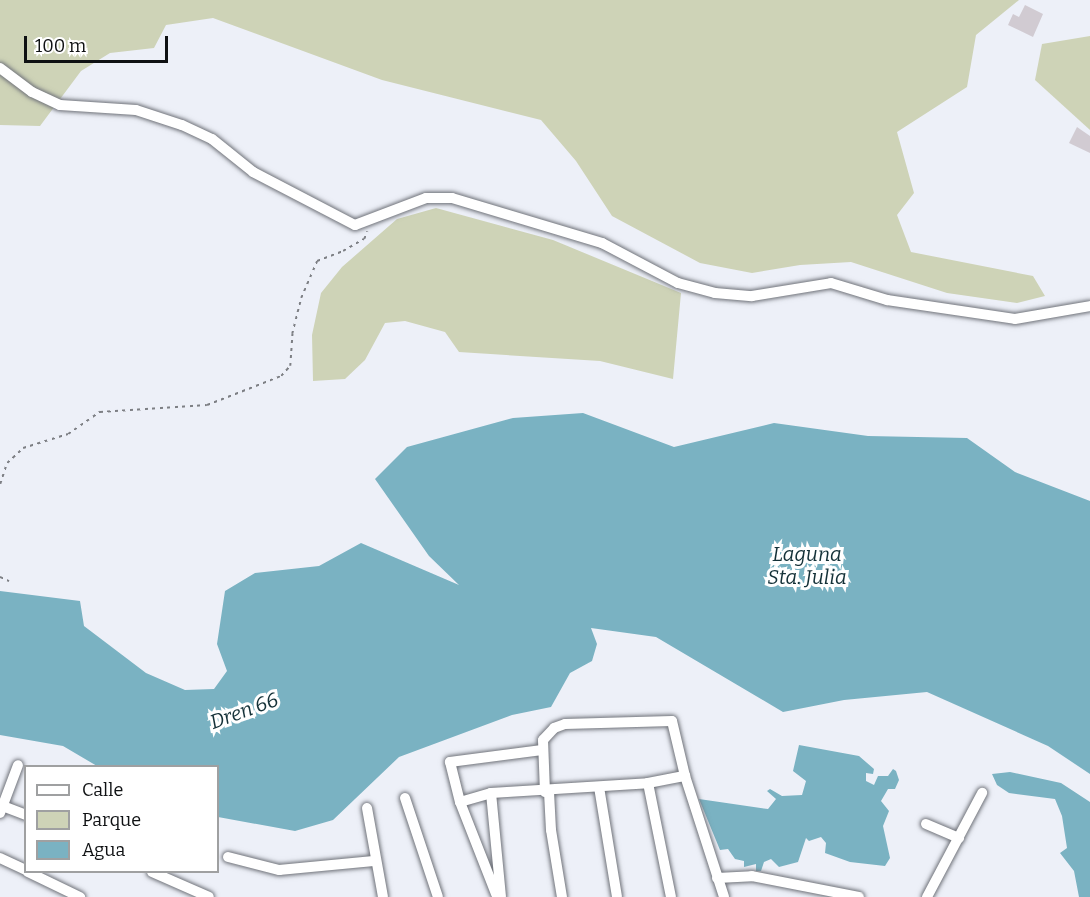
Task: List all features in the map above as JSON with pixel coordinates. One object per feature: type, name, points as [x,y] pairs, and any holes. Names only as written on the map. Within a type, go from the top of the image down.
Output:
[{"type":"street","points":[[0,68],[32,92],[60,105],[136,110],[182,125],[212,139],[253,172],[355,225],[372,221],[426,198],[452,198],[591,240],[678,284],[715,293],[752,296],[831,283],[887,300],[1016,319],[1090,306]]},
{"type":"street","points":[[562,897],[552,840],[542,750],[546,733],[564,724],[672,721],[685,776],[724,897]]},
{"type":"street","points":[[499,897],[460,802],[450,762],[542,750]]},
{"type":"street","points":[[18,765],[1,808],[24,814]]},
{"type":"street","points":[[460,802],[491,793],[547,792],[648,783],[685,776]]},
{"type":"street","points":[[648,783],[671,897]]},
{"type":"street","points":[[599,787],[617,897]]},
{"type":"street","points":[[491,793],[499,897]]},
{"type":"street","points":[[927,897],[982,793]]},
{"type":"street","points":[[405,798],[438,897]]},
{"type":"street","points":[[366,808],[374,861],[383,897]]},
{"type":"street","points":[[926,824],[959,838]]},
{"type":"street","points":[[228,856],[279,870],[374,861]]},
{"type":"street","points":[[0,858],[24,870]]},
{"type":"street","points":[[31,873],[80,897]]},
{"type":"street","points":[[154,873],[209,897]]},
{"type":"street","points":[[717,878],[752,876],[859,897]]},
{"type":"path","points":[[0,483],[7,463],[23,448],[68,434],[100,412],[207,405],[281,376],[290,366],[301,298],[317,261],[364,239],[372,221]]},
{"type":"path","points":[[0,577],[9,581]]},
{"type":"green space","points":[[0,0],[1019,0],[976,35],[967,87],[897,132],[914,193],[897,215],[911,252],[1033,276],[1045,296],[1017,303],[947,293],[851,262],[800,265],[752,273],[700,263],[612,216],[576,161],[541,120],[382,80],[213,18],[166,25],[154,48],[110,53],[81,71],[40,126],[0,125]]},
{"type":"green space","points":[[1090,36],[1090,130],[1035,80],[1042,44]]},
{"type":"green space","points":[[436,208],[553,240],[681,293],[673,379],[600,361],[459,352],[445,332],[405,321],[385,323],[365,360],[345,379],[313,381],[312,335],[321,293],[342,267],[397,219]]},
{"type":"water","name":"Laguna Sta. Julia","points":[[583,413],[674,447],[774,423],[868,436],[967,438],[1015,472],[1090,501],[1090,774],[1048,746],[927,692],[844,700],[783,712],[656,637],[591,628],[597,644],[592,661],[570,673],[551,707],[512,715],[399,757],[333,820],[295,831],[219,817],[219,765],[95,765],[63,746],[0,735],[0,591],[80,601],[84,626],[146,673],[185,690],[214,689],[227,671],[217,644],[225,591],[255,573],[319,566],[361,543],[459,585],[429,556],[375,479],[407,447],[513,418]]},
{"type":"water","points":[[799,745],[859,756],[874,769],[873,774],[866,773],[866,781],[874,785],[878,776],[888,776],[893,769],[896,771],[899,780],[895,789],[888,789],[881,801],[889,811],[883,826],[890,858],[885,866],[850,862],[825,853],[826,843],[821,837],[809,841],[806,838],[798,862],[779,867],[771,859],[764,862],[761,871],[756,871],[756,864],[744,867],[744,861],[735,859],[728,849],[720,850],[699,799],[768,809],[776,799],[767,791],[770,789],[782,796],[802,795],[806,781],[793,771]]},
{"type":"water","points":[[1010,772],[1061,783],[1090,802],[1090,897],[1079,897],[1074,871],[1060,853],[1067,848],[1062,816],[1055,799],[1009,793],[997,785],[992,774]]},
{"type":"building","points":[[1025,5],[1043,14],[1033,37],[1008,25],[1013,14],[1019,17]]},
{"type":"building","points":[[1077,127],[1090,136],[1090,153],[1069,143]]},
{"type":"water label","name":"Dren 66","points":[[244,711]]}]
